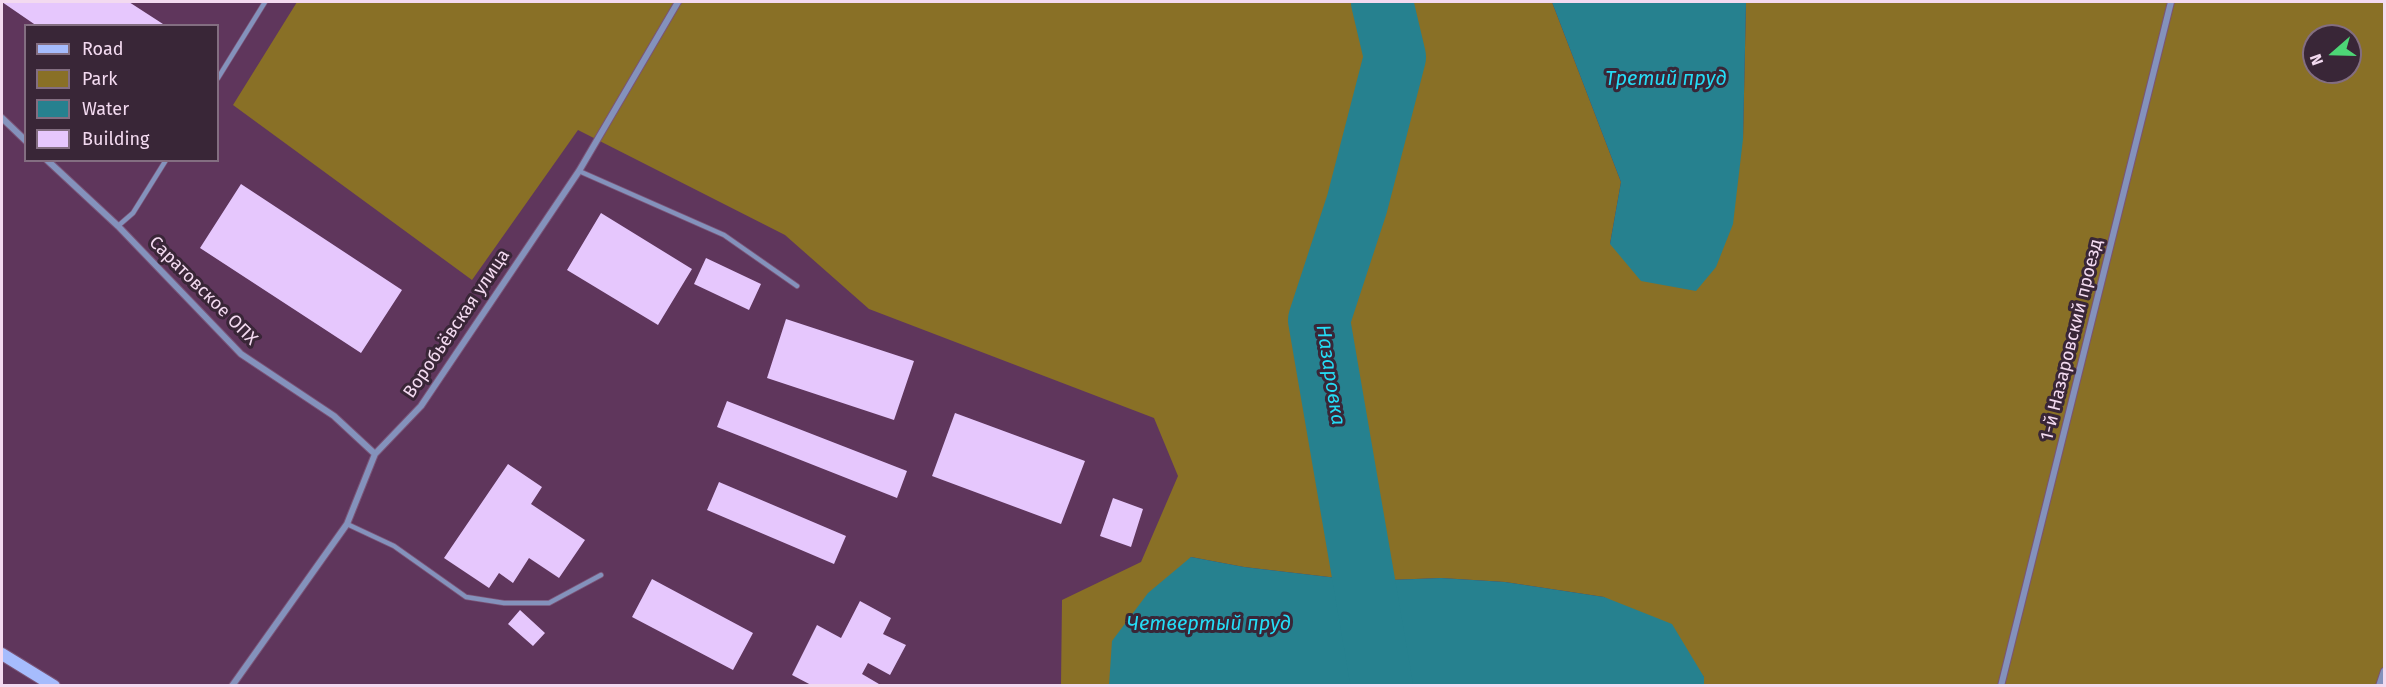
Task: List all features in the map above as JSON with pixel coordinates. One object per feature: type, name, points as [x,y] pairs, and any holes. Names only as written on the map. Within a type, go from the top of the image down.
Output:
[{"type":"street","name":"Воробьёвская улица","points":[[232,686],[347,524],[375,454],[421,406],[579,171],[678,2]]},
{"type":"street","name":"1-й Назаровский проезд","points":[[2001,686],[2171,2]]},
{"type":"street","points":[[2,118],[24,139]]},
{"type":"street","name":"Саратовское ОПХ","points":[[49,162],[118,226],[241,354],[334,416],[375,454]]},
{"type":"street","points":[[2,654],[54,686]]},
{"type":"street","points":[[2379,686],[2385,671]]},
{"type":"lane","points":[[219,76],[265,2]]},
{"type":"lane","points":[[118,226],[133,213],[165,162]]},
{"type":"lane","points":[[579,171],[724,235],[797,286]]},
{"type":"lane","points":[[347,524],[394,546],[466,597],[504,603],[549,603],[601,575]]},
{"type":"green space","points":[[297,2],[1552,2],[1621,182],[1610,244],[1743,139],[1746,2],[2384,2],[2384,685],[1704,685],[1704,677],[1604,597],[1505,582],[1441,578],[1363,581],[1244,567],[1191,557],[1109,685],[1061,685],[1062,600],[1141,562],[1178,476],[1154,418],[869,309],[785,235],[578,130],[472,280],[233,105]]},
{"type":"water","name":"Третий пруд","points":[[1552,2],[1746,2],[1743,139],[1733,224],[1716,267],[1696,291],[1641,281],[1610,244],[1621,182]]},
{"type":"water","name":"Четвертый пруд","points":[[1191,557],[1244,567],[1363,581],[1441,578],[1505,582],[1604,597],[1672,624],[1704,677],[1704,685],[1109,685],[1112,641],[1148,593]]},
{"type":"building","points":[[2,2],[129,2],[163,24],[34,24]]},
{"type":"building","points":[[241,184],[402,290],[361,353],[200,248]]},
{"type":"building","points":[[601,213],[692,269],[658,325],[567,270]]},
{"type":"building","points":[[706,258],[761,284],[749,310],[694,284]]},
{"type":"building","points":[[786,319],[914,361],[894,420],[767,378]]},
{"type":"building","points":[[727,401],[907,471],[897,498],[717,427]]},
{"type":"building","points":[[955,413],[1085,461],[1061,524],[932,476]]},
{"type":"building","points":[[508,464],[542,487],[531,504],[585,540],[559,578],[529,558],[513,583],[499,573],[489,588],[444,558]]},
{"type":"building","points":[[719,482],[846,536],[834,564],[707,510]]},
{"type":"building","points":[[1113,498],[1143,509],[1131,547],[1100,536]]},
{"type":"building","points":[[652,579],[753,633],[733,670],[632,617]]},
{"type":"building","points":[[860,601],[891,618],[883,634],[906,645],[890,675],[868,663],[862,674],[879,684],[878,686],[813,686],[792,675],[817,625],[841,638]]},
{"type":"building","points":[[520,610],[545,633],[533,646],[508,624]]},
{"type":"waterway","name":"Назаровка","points":[[1382,2],[1395,57],[1357,204],[1319,320],[1382,686]]}]
